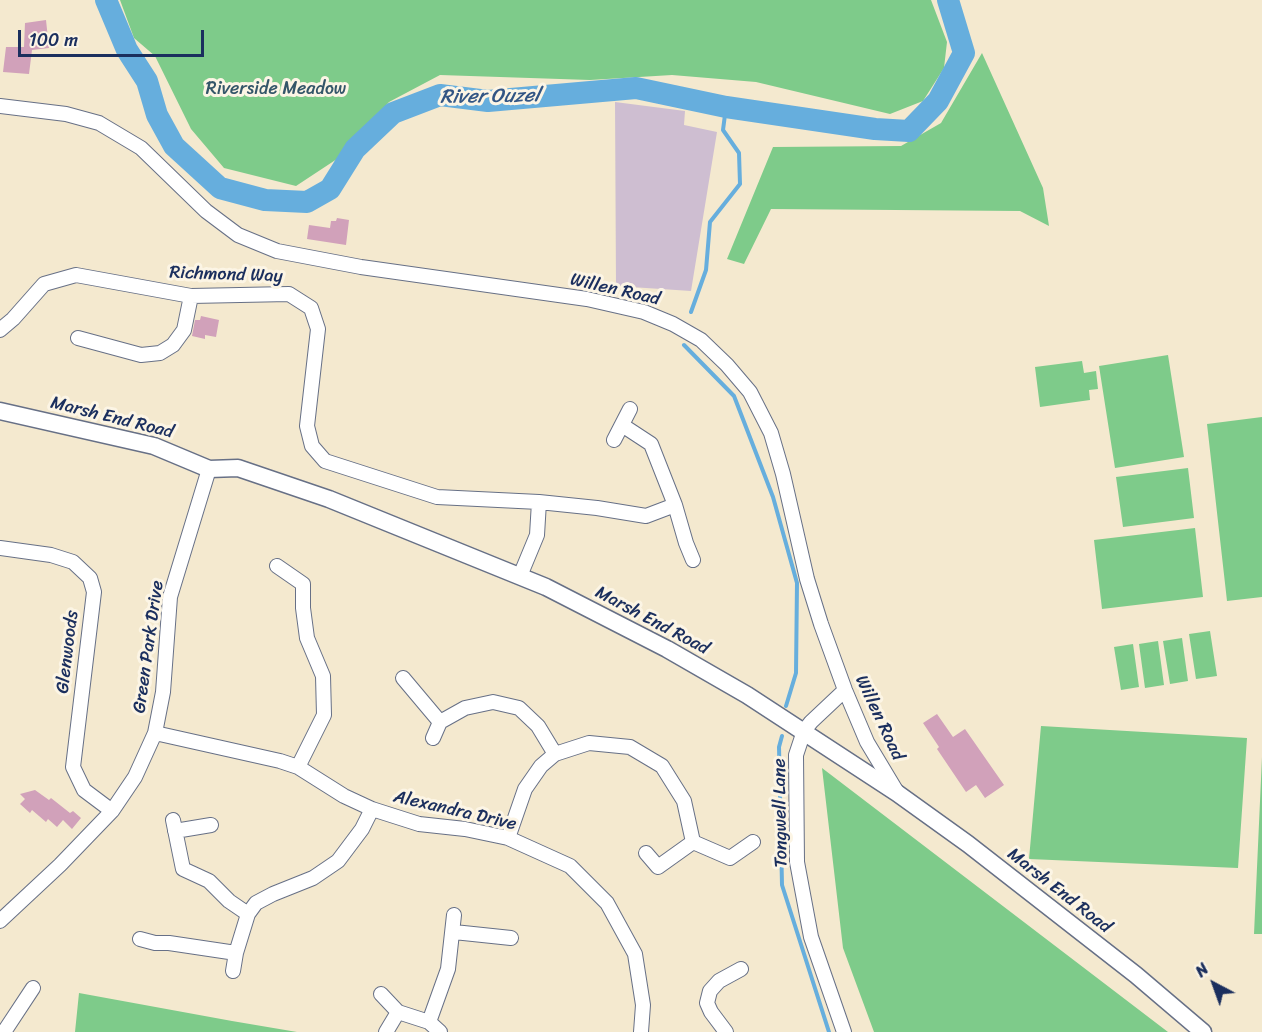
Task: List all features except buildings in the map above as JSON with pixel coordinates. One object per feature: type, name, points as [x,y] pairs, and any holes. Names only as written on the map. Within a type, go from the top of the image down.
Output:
[{"type":"street","name":"Willen Road","points":[[0,106],[66,114],[99,123],[141,148],[206,211],[238,235],[277,251],[350,265],[587,299],[644,312],[701,340],[750,392],[771,434],[820,624],[867,742],[897,793]]},
{"type":"street","name":"Richmond Way","points":[[0,330],[44,284],[75,275],[191,296],[289,294],[311,308],[318,329],[307,426],[312,446],[325,461],[437,497],[539,502],[646,516],[675,505]]},
{"type":"street","points":[[78,338],[141,355],[160,353],[173,345],[184,330],[191,296]]},
{"type":"street","points":[[614,440],[630,409]]},
{"type":"street","name":"Marsh End Road","points":[[0,411],[154,446],[209,469],[238,468],[330,499],[546,587],[667,649],[747,695],[897,793],[968,844],[1136,975],[1203,1032]]},
{"type":"street","points":[[622,425],[651,444],[693,560]]},
{"type":"street","name":"Green Park Drive","points":[[0,921],[112,812],[135,777],[155,733],[163,692],[170,597],[209,469]]},
{"type":"street","points":[[520,576],[537,535],[539,502]]},
{"type":"street","name":"Glenwoods","points":[[0,548],[51,555],[73,562],[90,578],[94,592],[73,767],[84,790],[112,812]]},
{"type":"street","points":[[277,566],[303,584],[307,638],[323,676],[324,716],[298,767]]},
{"type":"street","points":[[403,678],[440,722]]},
{"type":"street","points":[[804,731],[845,690]]},
{"type":"street","points":[[433,738],[440,722],[465,708],[493,702],[519,708],[538,726],[555,754]]},
{"type":"street","name":"Tongwell Lane","points":[[804,731],[796,755],[797,862],[811,938],[844,1032]]},
{"type":"street","name":"Alexandra Drive","points":[[155,733],[280,761],[298,767],[344,796],[372,809],[419,824],[465,829],[508,838],[570,866],[607,903],[635,954],[643,1005],[641,1032]]},
{"type":"street","points":[[508,838],[525,789],[541,766],[555,754],[590,743],[630,747],[662,766],[684,801],[693,842]]},
{"type":"street","points":[[233,971],[236,952],[248,914],[256,903],[313,878],[338,861],[362,829],[372,809]]},
{"type":"street","points":[[212,825],[174,825],[183,869],[209,881],[229,901],[248,914]]},
{"type":"street","points":[[693,842],[730,858],[753,842]]},
{"type":"street","points":[[646,853],[658,867],[693,842]]},
{"type":"street","points":[[429,1022],[448,969],[454,932],[454,915]]},
{"type":"street","points":[[454,932],[511,938]]},
{"type":"street","points":[[140,939],[155,943],[236,952]]},
{"type":"street","points":[[726,1032],[711,1012],[705,988],[741,969]]},
{"type":"street","points":[[4,1032],[33,988]]},
{"type":"street","points":[[381,994],[398,1011],[429,1022],[440,1032]]},
{"type":"street","points":[[386,1032],[398,1011]]},
{"type":"shaded area","points":[[615,102],[685,111],[684,125],[717,132],[691,291],[616,286]]},
{"type":"green space","name":"Riverside Meadow","points":[[120,0],[931,0],[947,42],[944,68],[923,101],[890,114],[756,82],[672,75],[590,80],[440,75],[389,102],[340,157],[296,186],[224,168],[191,129],[155,56],[134,38]]},
{"type":"green space","points":[[982,53],[1043,188],[1049,226],[1020,211],[771,209],[744,264],[727,259],[773,147],[901,146],[941,123]]},
{"type":"green space","points":[[1168,355],[1184,457],[1115,468],[1099,366]]},
{"type":"green space","points":[[1082,361],[1084,373],[1096,371],[1098,389],[1089,390],[1090,400],[1040,407],[1035,367]]},
{"type":"green space","points":[[1262,417],[1262,597],[1227,601],[1207,424]]},
{"type":"green space","points":[[1188,468],[1194,518],[1123,527],[1116,477]]},
{"type":"green space","points":[[1195,528],[1203,597],[1102,609],[1094,540]]},
{"type":"green space","points":[[1210,631],[1217,676],[1196,679],[1189,634]]},
{"type":"green space","points":[[1182,638],[1188,681],[1170,684],[1163,641]]},
{"type":"green space","points":[[1158,641],[1164,685],[1145,688],[1139,644]]},
{"type":"green space","points":[[1133,644],[1139,687],[1121,690],[1114,647]]},
{"type":"green space","points":[[1041,726],[1247,738],[1238,868],[1029,859]]},
{"type":"green space","points":[[1262,757],[1262,934],[1254,934]]},
{"type":"green space","points":[[822,768],[1168,1032],[874,1032],[843,948]]},
{"type":"green space","points":[[79,993],[232,1021],[297,1032],[75,1032]]},
{"type":"waterway","name":"River Ouzel","points":[[106,0],[127,50],[147,81],[157,115],[174,146],[220,188],[265,200],[307,202],[330,189],[355,149],[393,113],[440,95],[488,101],[636,88],[726,107],[875,129],[909,131],[938,101],[964,53],[948,0]]},
{"type":"waterway","points":[[691,312],[706,270],[710,222],[740,184],[739,153],[723,130],[726,107]]},
{"type":"waterway","points":[[684,345],[734,396],[773,497],[797,583],[796,673],[786,706]]},
{"type":"waterway","points":[[782,736],[779,747],[782,885],[829,1032]]}]
